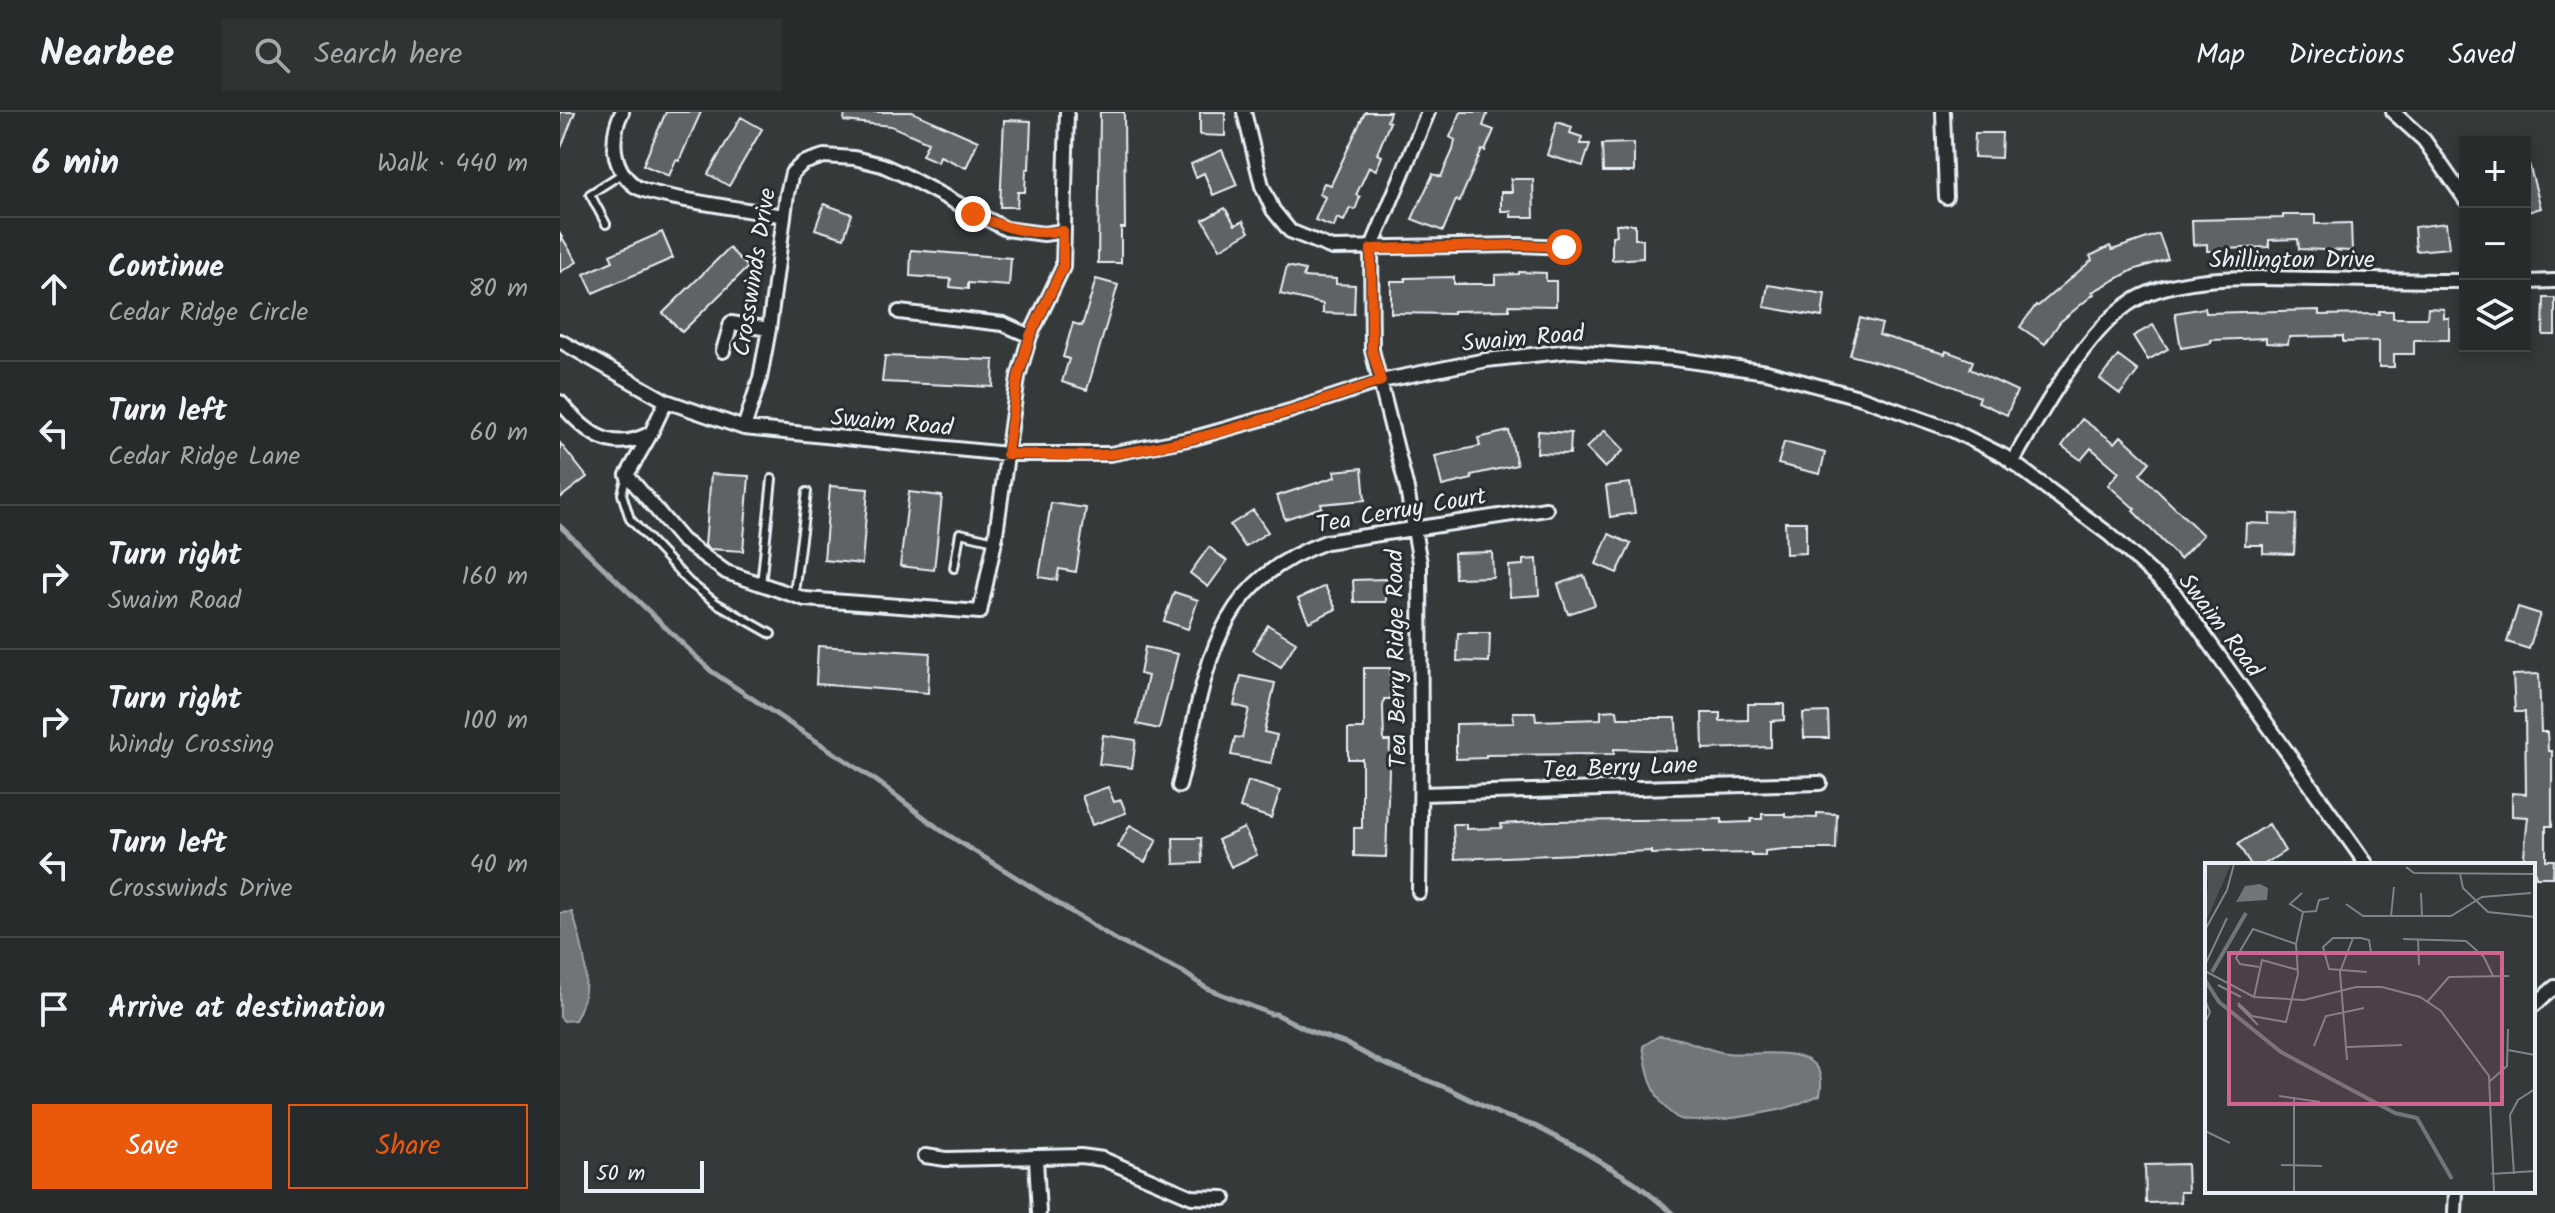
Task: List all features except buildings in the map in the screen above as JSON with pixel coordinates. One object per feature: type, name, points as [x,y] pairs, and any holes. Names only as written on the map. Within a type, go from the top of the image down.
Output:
[{"type":"street","points":[[622,112],[614,132],[617,161],[634,186],[783,216]]},
{"type":"street","points":[[666,401],[627,475],[682,540],[726,572],[793,597],[980,612],[995,541],[1018,377],[1030,336],[1063,267],[1067,112]]},
{"type":"street","points":[[1244,112],[1262,186],[1273,210],[1290,231],[1332,248],[1564,247]]},
{"type":"street","points":[[1371,249],[1428,112]]},
{"type":"street","points":[[1943,112],[1946,197]]},
{"type":"street","points":[[2393,112],[2424,140],[2459,190]]},
{"type":"street","name":"Crosswinds Drive","points":[[744,428],[760,378],[792,173],[803,163],[832,156],[882,165],[1006,229],[1044,234],[1063,231]]},
{"type":"street","name":"Tea Berry Ridge Road","points":[[1371,249],[1372,350],[1420,563],[1419,892]]},
{"type":"street","name":"Shillington Drive","points":[[2012,463],[2048,400],[2102,327],[2128,304],[2162,289],[2220,278],[2459,281]]},
{"type":"street","points":[[2531,282],[2555,281]]},
{"type":"street","points":[[899,312],[1003,324],[1030,336]]},
{"type":"street","points":[[723,351],[731,323],[769,329]]},
{"type":"street","name":"Swaim Road","points":[[560,341],[666,401],[744,428],[1007,454],[1110,454],[1194,438],[1381,381],[1486,360],[1570,351],[1675,359],[1767,372],[1862,398],[1952,430],[2012,463],[2110,535],[2175,594],[2366,863]]},
{"type":"street","points":[[560,402],[580,426],[604,441],[638,441],[651,433]]},
{"type":"street","name":"Tea Cerruy Court","points":[[1179,786],[1209,663],[1224,622],[1268,570],[1299,551],[1326,542],[1546,509]]},
{"type":"street","name":"Tea Berry Lane","points":[[1421,794],[1820,783]]},
{"type":"street","points":[[2535,1004],[2555,987]]},
{"type":"street","points":[[925,1156],[946,1159],[1081,1156],[1103,1159],[1192,1197],[1224,1198]]},
{"type":"street","points":[[1036,1159],[1039,1213]]},
{"type":"street","points":[[2455,1213],[2456,1193]]},
{"type":"lane","points":[[606,224],[590,194],[623,173]]},
{"type":"lane","points":[[627,475],[622,494],[630,519],[689,582],[716,603],[771,634]]},
{"type":"lane","points":[[761,585],[772,479]]},
{"type":"lane","points":[[793,597],[807,492]]},
{"type":"lane","points":[[954,568],[960,533],[995,541]]},
{"type":"shaded area","points":[[572,912],[583,952],[585,994],[575,1020],[564,1021],[560,1017],[560,913]]},
{"type":"shaded area","points":[[1659,1036],[1726,1053],[1790,1054],[1804,1058],[1815,1065],[1821,1077],[1820,1095],[1784,1109],[1757,1114],[1710,1121],[1684,1120],[1668,1111],[1649,1075],[1643,1046]]},
{"type":"waterway","points":[[560,526],[711,671],[878,782],[942,831],[1118,941],[1183,972],[1206,988],[1276,1014],[1312,1032],[1347,1044],[1382,1063],[1447,1088],[1499,1114],[1535,1126],[1634,1182],[1673,1213]]},
{"type":"route","points":[[973,214],[1006,229],[1044,234],[1063,231],[1063,267],[1030,336],[1018,377],[1007,454],[1110,454],[1194,438],[1381,381],[1372,350],[1371,249],[1520,245],[1564,247]]}]
